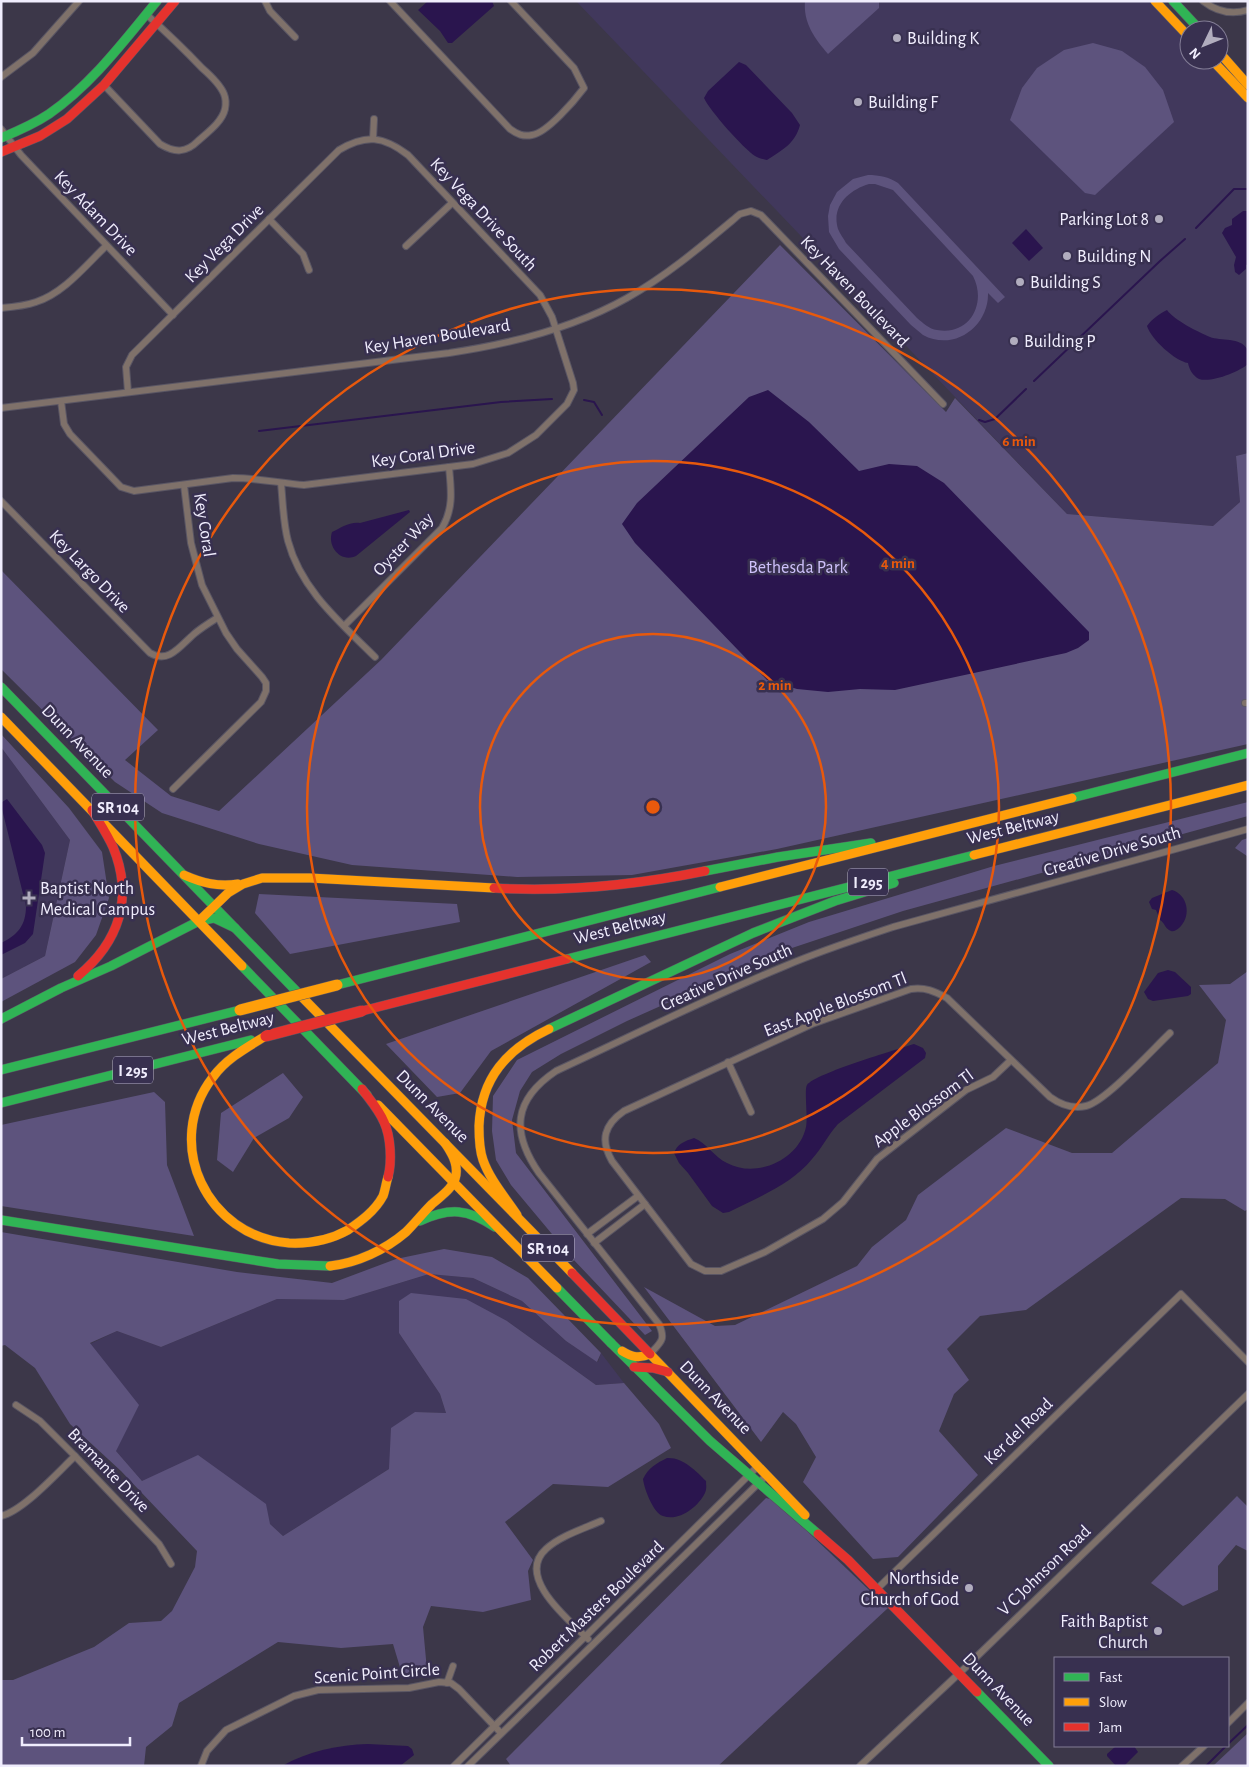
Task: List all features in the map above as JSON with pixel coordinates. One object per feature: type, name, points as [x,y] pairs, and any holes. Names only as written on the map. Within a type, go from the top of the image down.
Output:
[{"type":"main road","points":[[3,135],[40,120],[62,106],[94,76],[157,1]]},
{"type":"main road","points":[[1,152],[40,136],[67,119],[104,84],[175,1]]},
{"type":"main road","points":[[1155,1],[1179,26]]},
{"type":"main road","points":[[1173,1],[1190,20]]},
{"type":"main road","points":[[1229,64],[1248,86]]},
{"type":"main road","points":[[1221,70],[1248,98]]},
{"type":"main road","name":"Dunn Avenue","points":[[1,687],[517,1215],[758,1466],[763,1479],[877,1589],[1049,1766]]},
{"type":"main road","name":"Dunn Avenue","points":[[1,717],[634,1367],[710,1441],[749,1475],[763,1479]]},
{"type":"main road","name":"West Beltway","points":[[1,1070],[1248,753]]},
{"type":"main road","name":"West Beltway","points":[[1,1104],[1248,786]]},
{"type":"main road","points":[[61,988],[87,970],[103,953],[114,931],[122,905],[122,879],[118,862],[92,810]]},
{"type":"main road","points":[[184,875],[209,885],[226,886],[243,884],[262,878],[278,877],[507,889],[592,886],[671,878],[848,845],[912,838]]},
{"type":"main road","points":[[517,1215],[483,1162],[479,1145],[481,1104],[491,1077],[501,1062],[515,1048],[542,1032],[753,933],[835,900],[944,868],[990,851]]},
{"type":"main road","points":[[199,921],[228,893],[243,884]]},
{"type":"main road","points":[[1,1019],[61,988],[112,966],[199,921],[214,918],[235,928]]},
{"type":"main road","points":[[265,1036],[237,1052],[213,1075],[202,1092],[193,1122],[192,1156],[202,1188],[228,1221],[248,1233],[260,1239],[278,1244],[291,1245],[317,1242],[350,1230],[377,1205],[388,1184],[392,1155],[386,1126],[362,1089]]},
{"type":"main road","points":[[1,1220],[197,1252],[307,1267],[330,1266],[365,1257],[386,1246],[414,1224],[453,1183],[456,1177],[456,1165],[446,1143]]},
{"type":"main road","points":[[414,1224],[432,1215],[452,1211],[473,1214],[495,1226]]},
{"type":"main road","points":[[611,1343],[637,1358],[650,1354]]},
{"type":"main road","points":[[634,1367],[653,1368],[668,1372]]},
{"type":"street","points":[[1,77],[33,53],[79,1]]},
{"type":"street","points":[[265,1],[270,11],[295,37]]},
{"type":"street","points":[[390,1],[510,129],[517,134],[535,135],[570,106],[584,88],[574,68],[511,1]]},
{"type":"street","points":[[1203,1],[1219,10],[1230,12],[1248,10]]},
{"type":"street","points":[[104,84],[160,144],[168,149],[184,151],[192,147],[222,118],[226,102],[218,84],[146,14]]},
{"type":"street","points":[[374,119],[374,139]]},
{"type":"street","name":"Key Adam Drive","points":[[3,135],[173,315]]},
{"type":"street","name":"Key Vega Drive South","points":[[374,139],[385,141],[408,155],[540,295],[556,328]]},
{"type":"street","name":"Key Vega Drive","points":[[128,392],[126,367],[128,360],[339,150],[362,140],[374,139]]},
{"type":"street","points":[[406,246],[452,203]]},
{"type":"street","name":"Key Haven Boulevard","points":[[1,408],[485,348],[556,328],[601,311],[635,293],[680,263],[740,214],[751,211],[761,215],[943,404]]},
{"type":"street","points":[[269,219],[303,254],[309,270]]},
{"type":"street","points":[[1,308],[25,305],[48,297],[60,289],[106,246]]},
{"type":"street","name":"Key Coral Drive","points":[[184,485],[233,478],[249,478],[281,484],[304,485],[473,464],[508,453],[536,435],[567,404],[574,390],[556,328]]},
{"type":"street","name":"Key Coral","points":[[61,401],[64,424],[70,434],[121,487],[134,491],[184,485],[195,559],[202,585],[218,618],[237,649],[262,677],[266,690],[260,702],[173,789]]},
{"type":"street","name":"Oyster Way","points":[[344,626],[442,528],[450,510],[452,498],[449,467]]},
{"type":"street","points":[[281,484],[284,523],[295,562],[313,592],[375,658]]},
{"type":"street","name":"Key Largo Drive","points":[[1,500],[150,653],[160,658],[168,656],[195,633],[218,618]]},
{"type":"street","name":"Creative Drive South","points":[[650,1354],[663,1338],[659,1324],[587,1234],[529,1158],[524,1148],[521,1135],[522,1110],[527,1099],[539,1084],[556,1071],[785,966],[842,944],[912,922],[1248,830]]},
{"type":"street","name":"East Apple Blossom Tl","points":[[645,1204],[612,1161],[606,1150],[605,1136],[615,1117],[624,1111],[812,1024],[910,989],[922,987],[934,990],[947,998],[1058,1102],[1077,1107],[1087,1106],[1103,1098],[1170,1033]]},
{"type":"street","name":"Apple Blossom Tl","points":[[645,1204],[692,1264],[705,1271],[721,1271],[765,1252],[823,1219],[843,1202],[877,1159],[966,1090],[993,1077],[1011,1060]]},
{"type":"street","points":[[728,1062],[751,1112]]},
{"type":"street","points":[[587,1234],[638,1196]]},
{"type":"street","points":[[594,1243],[645,1204]]},
{"type":"street","name":"Ker del Road","points":[[877,1589],[1181,1294],[1248,1362]]},
{"type":"street","name":"V C Johnson Road","points":[[860,1766],[1248,1394]]},
{"type":"street","name":"Bramante Drive","points":[[16,1406],[40,1421],[75,1456],[160,1544],[171,1564]]},
{"type":"street","points":[[1,1516],[9,1515],[35,1494],[75,1456]]},
{"type":"street","name":"Robert Masters Boulevard","points":[[454,1766],[758,1466]]},
{"type":"street","name":"Robert Masters Boulevard","points":[[468,1766],[763,1479]]},
{"type":"street","points":[[593,1644],[544,1591],[537,1579],[536,1568],[542,1553],[554,1543],[601,1521]]},
{"type":"street","points":[[447,1683],[453,1666]]},
{"type":"street","name":"Scenic Point Circle","points":[[201,1766],[207,1751],[226,1730],[294,1696],[318,1690],[409,1688],[439,1682],[447,1683],[459,1689],[502,1733]]},
{"type":"street","points":[[1229,1722],[1248,1704]]},
{"type":"street","points":[[1182,1766],[1203,1747]]},
{"type":"shaded area","points":[[428,1],[492,1],[494,6],[452,43],[448,43],[440,31],[418,10]]},
{"type":"shaded area","points":[[576,1],[1155,1],[1179,26],[1179,70],[1221,70],[1248,97],[1248,453],[1236,456],[1240,502],[1213,526],[1067,514]]},
{"type":"shaded area","points":[[739,62],[746,65],[792,113],[800,125],[798,132],[791,142],[783,150],[767,160],[755,156],[743,145],[720,120],[704,98],[708,91]]},
{"type":"shaded area","points":[[1243,211],[1248,211],[1248,264],[1246,269],[1239,275],[1235,272],[1236,257],[1222,233],[1225,228],[1232,225],[1232,219]]},
{"type":"shaded area","points":[[1026,229],[1043,248],[1029,261],[1012,243]]},
{"type":"shaded area","points":[[1167,310],[1181,322],[1205,335],[1235,341],[1244,345],[1248,352],[1248,364],[1232,373],[1217,378],[1204,380],[1197,378],[1189,368],[1188,363],[1164,349],[1149,331],[1147,326],[1151,321]]},
{"type":"shaded area","points":[[768,390],[809,422],[859,471],[889,464],[917,466],[944,483],[1089,632],[1089,640],[1078,648],[1066,653],[895,690],[860,689],[828,692],[797,689],[767,680],[635,543],[622,524],[637,503],[749,397]]},
{"type":"shaded area","points":[[409,510],[410,512],[356,556],[345,557],[333,548],[332,532],[338,529],[349,524],[360,523]]},
{"type":"shaded area","name":"Baptist North Medical Campus","points":[[1,747],[70,840],[45,956],[1,979]]},
{"type":"shaded area","points":[[7,799],[42,845],[45,853],[33,934],[25,943],[1,955],[1,943],[12,937],[20,929],[26,913],[26,906],[1,805]]},
{"type":"shaded area","points":[[1172,890],[1182,896],[1187,911],[1181,926],[1172,931],[1167,929],[1149,902],[1152,898]]},
{"type":"shaded area","points":[[1168,970],[1175,972],[1191,987],[1191,994],[1153,1001],[1148,999],[1144,992],[1158,973]]},
{"type":"shaded area","points":[[914,1044],[923,1048],[926,1053],[925,1058],[838,1124],[816,1155],[804,1168],[774,1190],[729,1212],[723,1213],[712,1206],[679,1163],[674,1153],[679,1145],[694,1138],[703,1143],[722,1160],[738,1167],[751,1169],[775,1163],[795,1149],[802,1139],[806,1127],[807,1085],[813,1080],[840,1068]]},
{"type":"shaded area","points":[[429,1274],[473,1278],[522,1301],[566,1341],[598,1362],[601,1353],[624,1383],[596,1385],[507,1321],[399,1333],[440,1394],[446,1413],[415,1412],[389,1469],[283,1536],[270,1524],[142,1481],[116,1451],[90,1344],[117,1331],[161,1347],[277,1299],[344,1300]]},
{"type":"shaded area","points":[[667,1458],[684,1462],[706,1481],[706,1492],[698,1503],[687,1512],[675,1517],[659,1514],[647,1494],[643,1479],[650,1469]]},
{"type":"shaded area","points":[[368,1744],[408,1746],[412,1749],[414,1755],[400,1766],[282,1766],[302,1756],[324,1750]]},
{"type":"shaded area","points":[[1115,1747],[1135,1747],[1138,1752],[1124,1766],[1116,1766],[1107,1754]]},
{"type":"green space","points":[[805,1],[879,1],[879,8],[828,54],[811,30],[806,16]]},
{"type":"green space","points":[[1093,43],[1122,51],[1145,67],[1163,90],[1174,122],[1095,195],[1085,193],[1010,120],[1022,88],[1037,68],[1064,50]]},
{"type":"green space","points":[[876,175],[898,183],[1005,297],[998,303],[988,293],[987,305],[983,316],[968,333],[946,340],[923,335],[911,325],[839,249],[829,232],[828,216],[830,205],[837,192],[853,179]],"holes":[[[869,184],[893,190],[973,276],[977,286],[978,297],[976,307],[967,323],[959,328],[949,331],[937,330],[924,324],[846,243],[840,233],[837,213],[843,200],[855,190]]]},
{"type":"green space","name":"Bethesda Park","points":[[780,245],[946,412],[955,398],[1067,514],[1213,526],[1240,502],[1236,456],[1248,453],[1248,744],[777,849],[632,875],[517,877],[352,865],[259,844],[162,813],[115,782],[1,669],[1,570],[158,730],[125,760],[171,796],[219,811],[381,660]]},
{"type":"green space","points":[[1,734],[69,808],[102,852],[109,898],[96,935],[75,962],[1,1002],[1,979],[45,956],[70,840],[1,747]]},
{"type":"green space","points":[[1248,802],[1248,816],[903,911],[786,950],[627,1021],[561,1054],[532,1072],[520,1091],[512,1120],[516,1153],[652,1331],[645,1335],[572,1258],[511,1185],[496,1160],[492,1131],[493,1096],[517,1060],[730,954],[809,922],[994,866]]},
{"type":"green space","points":[[1248,838],[1247,856],[1235,848],[1242,840]]},
{"type":"green space","points":[[259,894],[457,904],[460,922],[290,954],[255,913]]},
{"type":"green space","points":[[645,955],[651,962],[491,1051],[460,1093],[437,1097],[386,1044]]},
{"type":"green space","points":[[1248,971],[1248,1209],[1245,1211],[1225,1199],[1181,1198],[1026,1310],[980,1316],[947,1349],[969,1380],[954,1394],[939,1431],[978,1475],[898,1557],[873,1559],[803,1482],[816,1457],[796,1424],[783,1412],[761,1442],[644,1287],[715,1326],[735,1325],[857,1266],[872,1247],[906,1220],[918,1195],[1006,1128],[1072,1153],[1112,1153],[1218,1063],[1226,1020],[1199,985],[1230,984]]},
{"type":"green space","points":[[283,1073],[303,1097],[289,1118],[254,1138],[233,1172],[217,1160],[221,1113]]},
{"type":"green space","points":[[154,1092],[165,1102],[167,1165],[194,1236],[1,1206],[1,1125]]},
{"type":"green space","points":[[1,1232],[237,1272],[332,1283],[396,1259],[444,1249],[492,1257],[528,1278],[601,1353],[597,1362],[566,1341],[522,1301],[473,1278],[429,1274],[344,1300],[277,1299],[161,1347],[117,1331],[90,1343],[139,1405],[116,1451],[142,1481],[198,1455],[266,1504],[270,1524],[283,1536],[389,1469],[391,1428],[415,1412],[446,1413],[440,1394],[399,1333],[399,1301],[411,1293],[466,1299],[507,1321],[596,1385],[624,1383],[659,1424],[671,1448],[608,1487],[553,1484],[505,1522],[533,1560],[528,1571],[531,1600],[483,1612],[431,1606],[423,1627],[427,1670],[402,1674],[393,1644],[341,1648],[278,1642],[179,1703],[172,1726],[146,1747],[144,1766],[1,1766],[1,1680],[13,1680],[94,1647],[129,1623],[161,1621],[172,1611],[195,1567],[197,1551],[121,1471],[70,1424],[35,1368],[5,1345],[1,1346]]},
{"type":"green space","points":[[1237,1496],[1248,1507],[1248,1551],[1236,1545],[1218,1566],[1218,1590],[1183,1606],[1151,1583]]},
{"type":"green space","points":[[766,1498],[770,1499],[808,1532],[888,1608],[718,1766],[511,1766],[506,1759]]},
{"type":"green space","points":[[1248,1733],[1248,1766],[1213,1766]]},
{"type":"waterway","points":[[1196,228],[1234,189],[1248,189]]},
{"type":"waterway","points":[[1034,381],[1185,239]]},
{"type":"waterway","points":[[979,420],[985,422],[995,419],[1026,389]]},
{"type":"waterway","points":[[259,431],[501,402],[552,399]]},
{"type":"waterway","points":[[584,400],[594,402],[602,415]]},
{"type":"waterway","points":[[1229,1743],[1248,1725]]},
{"type":"waterway","points":[[1206,1766],[1225,1747]]},
{"type":"traffic: fast","points":[[1,138],[43,118],[65,102],[107,61],[157,1]]},
{"type":"traffic: fast","points":[[1173,1],[1191,20]]},
{"type":"traffic: fast","points":[[1,687],[302,997]]},
{"type":"traffic: fast","points":[[1072,798],[1248,753]]},
{"type":"traffic: fast","points":[[705,871],[778,857],[871,843]]},
{"type":"traffic: fast","points":[[567,959],[974,855]]},
{"type":"traffic: fast","points":[[549,1029],[753,933],[835,901],[894,883]]},
{"type":"traffic: fast","points":[[337,985],[720,887]]},
{"type":"traffic: fast","points":[[1,1019],[199,921],[214,918],[235,928]]},
{"type":"traffic: fast","points":[[242,966],[367,1095]]},
{"type":"traffic: fast","points":[[1,1070],[240,1010]]},
{"type":"traffic: fast","points":[[1,1103],[251,1040]]},
{"type":"traffic: fast","points":[[420,1221],[431,1216],[459,1212],[476,1216],[495,1227]]},
{"type":"traffic: fast","points":[[1,1220],[278,1264],[330,1266]]},
{"type":"traffic: fast","points":[[557,1288],[611,1343]]},
{"type":"traffic: fast","points":[[611,1343],[710,1441],[818,1534]]},
{"type":"traffic: fast","points":[[977,1692],[1049,1766]]},
{"type":"traffic: slow","points":[[1155,1],[1179,26]]},
{"type":"traffic: slow","points":[[1229,63],[1248,85]]},
{"type":"traffic: slow","points":[[1221,70],[1248,98]]},
{"type":"traffic: slow","points":[[1,717],[242,966]]},
{"type":"traffic: slow","points":[[974,855],[1248,785]]},
{"type":"traffic: slow","points":[[720,887],[1072,798]]},
{"type":"traffic: slow","points":[[184,875],[210,884],[238,884]]},
{"type":"traffic: slow","points":[[199,921],[228,893],[243,884],[262,878],[310,878],[494,888]]},
{"type":"traffic: slow","points":[[240,1010],[337,985]]},
{"type":"traffic: slow","points":[[302,997],[572,1273]]},
{"type":"traffic: slow","points":[[517,1215],[494,1181],[483,1160],[479,1139],[481,1109],[485,1093],[499,1067],[521,1046],[549,1029]]},
{"type":"traffic: slow","points":[[264,1037],[237,1054],[224,1065],[213,1077],[198,1103],[192,1130],[193,1157],[201,1182],[215,1205],[235,1224],[260,1237],[289,1243],[312,1242],[327,1239],[348,1230],[358,1223],[376,1206],[383,1196],[388,1177]]},
{"type":"traffic: slow","points":[[378,1105],[557,1288]]},
{"type":"traffic: slow","points":[[330,1266],[360,1259],[398,1239],[447,1191],[455,1180],[456,1166],[445,1143]]},
{"type":"traffic: slow","points":[[622,1351],[636,1357],[650,1354],[805,1515]]},
{"type":"traffic: jam","points":[[1,152],[40,136],[67,119],[104,85],[175,1]]},
{"type":"traffic: jam","points":[[78,976],[104,949],[113,934],[119,918],[122,901],[122,884],[113,847],[92,810]]},
{"type":"traffic: jam","points":[[494,888],[547,889],[626,884],[705,871]]},
{"type":"traffic: jam","points":[[362,1011],[567,959]]},
{"type":"traffic: jam","points":[[266,1036],[362,1011]]},
{"type":"traffic: jam","points":[[362,1089],[380,1113],[386,1128],[390,1150],[388,1177]]},
{"type":"traffic: jam","points":[[572,1273],[650,1354]]},
{"type":"traffic: jam","points":[[634,1367],[653,1368],[668,1372]]},
{"type":"traffic: jam","points":[[818,1534],[848,1560],[977,1692]]},
{"type":"place","name":"Building K","points":[[897,38]]},
{"type":"place","name":"Building F","points":[[858,102]]},
{"type":"place","name":"Parking Lot 8","points":[[1159,219]]},
{"type":"place","name":"Building N","points":[[1067,256]]},
{"type":"place","name":"Building S","points":[[1020,282]]},
{"type":"place","name":"Building P","points":[[1014,341]]},
{"type":"place","name":"Baptist North Medical Campus","points":[[29,898]]},
{"type":"place","name":"Northside Church of God","points":[[969,1588]]},
{"type":"place","name":"Faith Baptist Church","points":[[1158,1631]]}]
